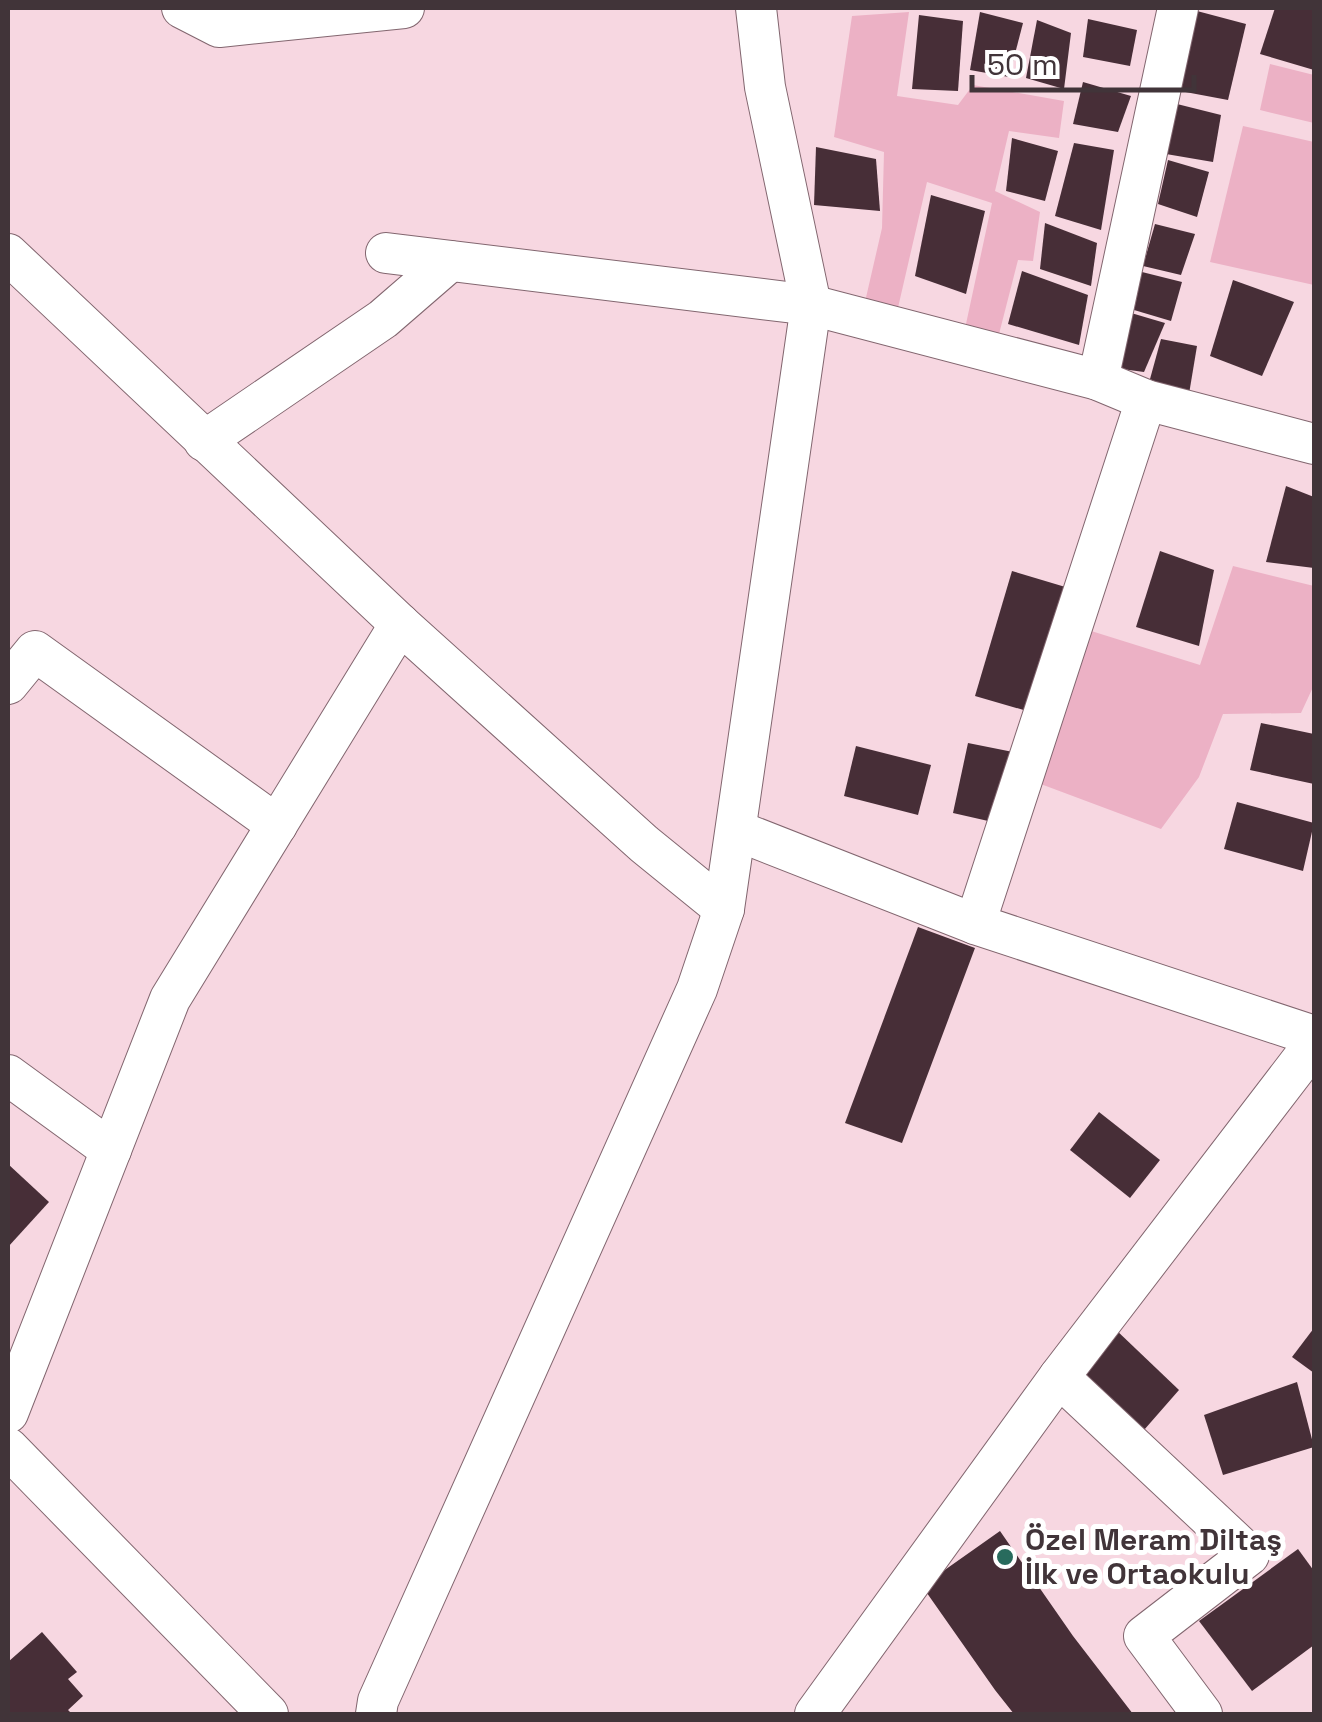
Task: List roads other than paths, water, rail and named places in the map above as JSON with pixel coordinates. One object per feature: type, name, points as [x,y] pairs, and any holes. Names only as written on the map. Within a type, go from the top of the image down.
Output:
[{"type":"street","points":[[182,8],[219,27],[404,8]]},
{"type":"street","points":[[376,1714],[697,989],[724,909],[811,304],[765,86],[756,8]]},
{"type":"street","points":[[1098,380],[1178,8]]},
{"type":"street","points":[[386,252],[811,304],[1098,380],[1146,400],[1314,444]]},
{"type":"street","points":[[8,254],[400,624],[644,844],[724,909]]},
{"type":"street","points":[[204,441],[382,318],[450,261]]},
{"type":"street","points":[[975,924],[1146,400]]},
{"type":"street","points":[[8,1413],[170,999],[400,624]]},
{"type":"street","points":[[8,684],[35,651],[277,825]]},
{"type":"street","points":[[738,831],[975,924],[1314,1036]]},
{"type":"street","points":[[815,1714],[1059,1376],[1314,1044]]},
{"type":"street","points":[[8,1075],[111,1150]]},
{"type":"street","points":[[1059,1376],[1249,1556],[1144,1636],[1202,1714]]},
{"type":"street","points":[[8,1448],[268,1714]]},
{"type":"place","name":"Özel Meram Diltaş İlk ve Ortaokulu","points":[[1005,1557]]}]
